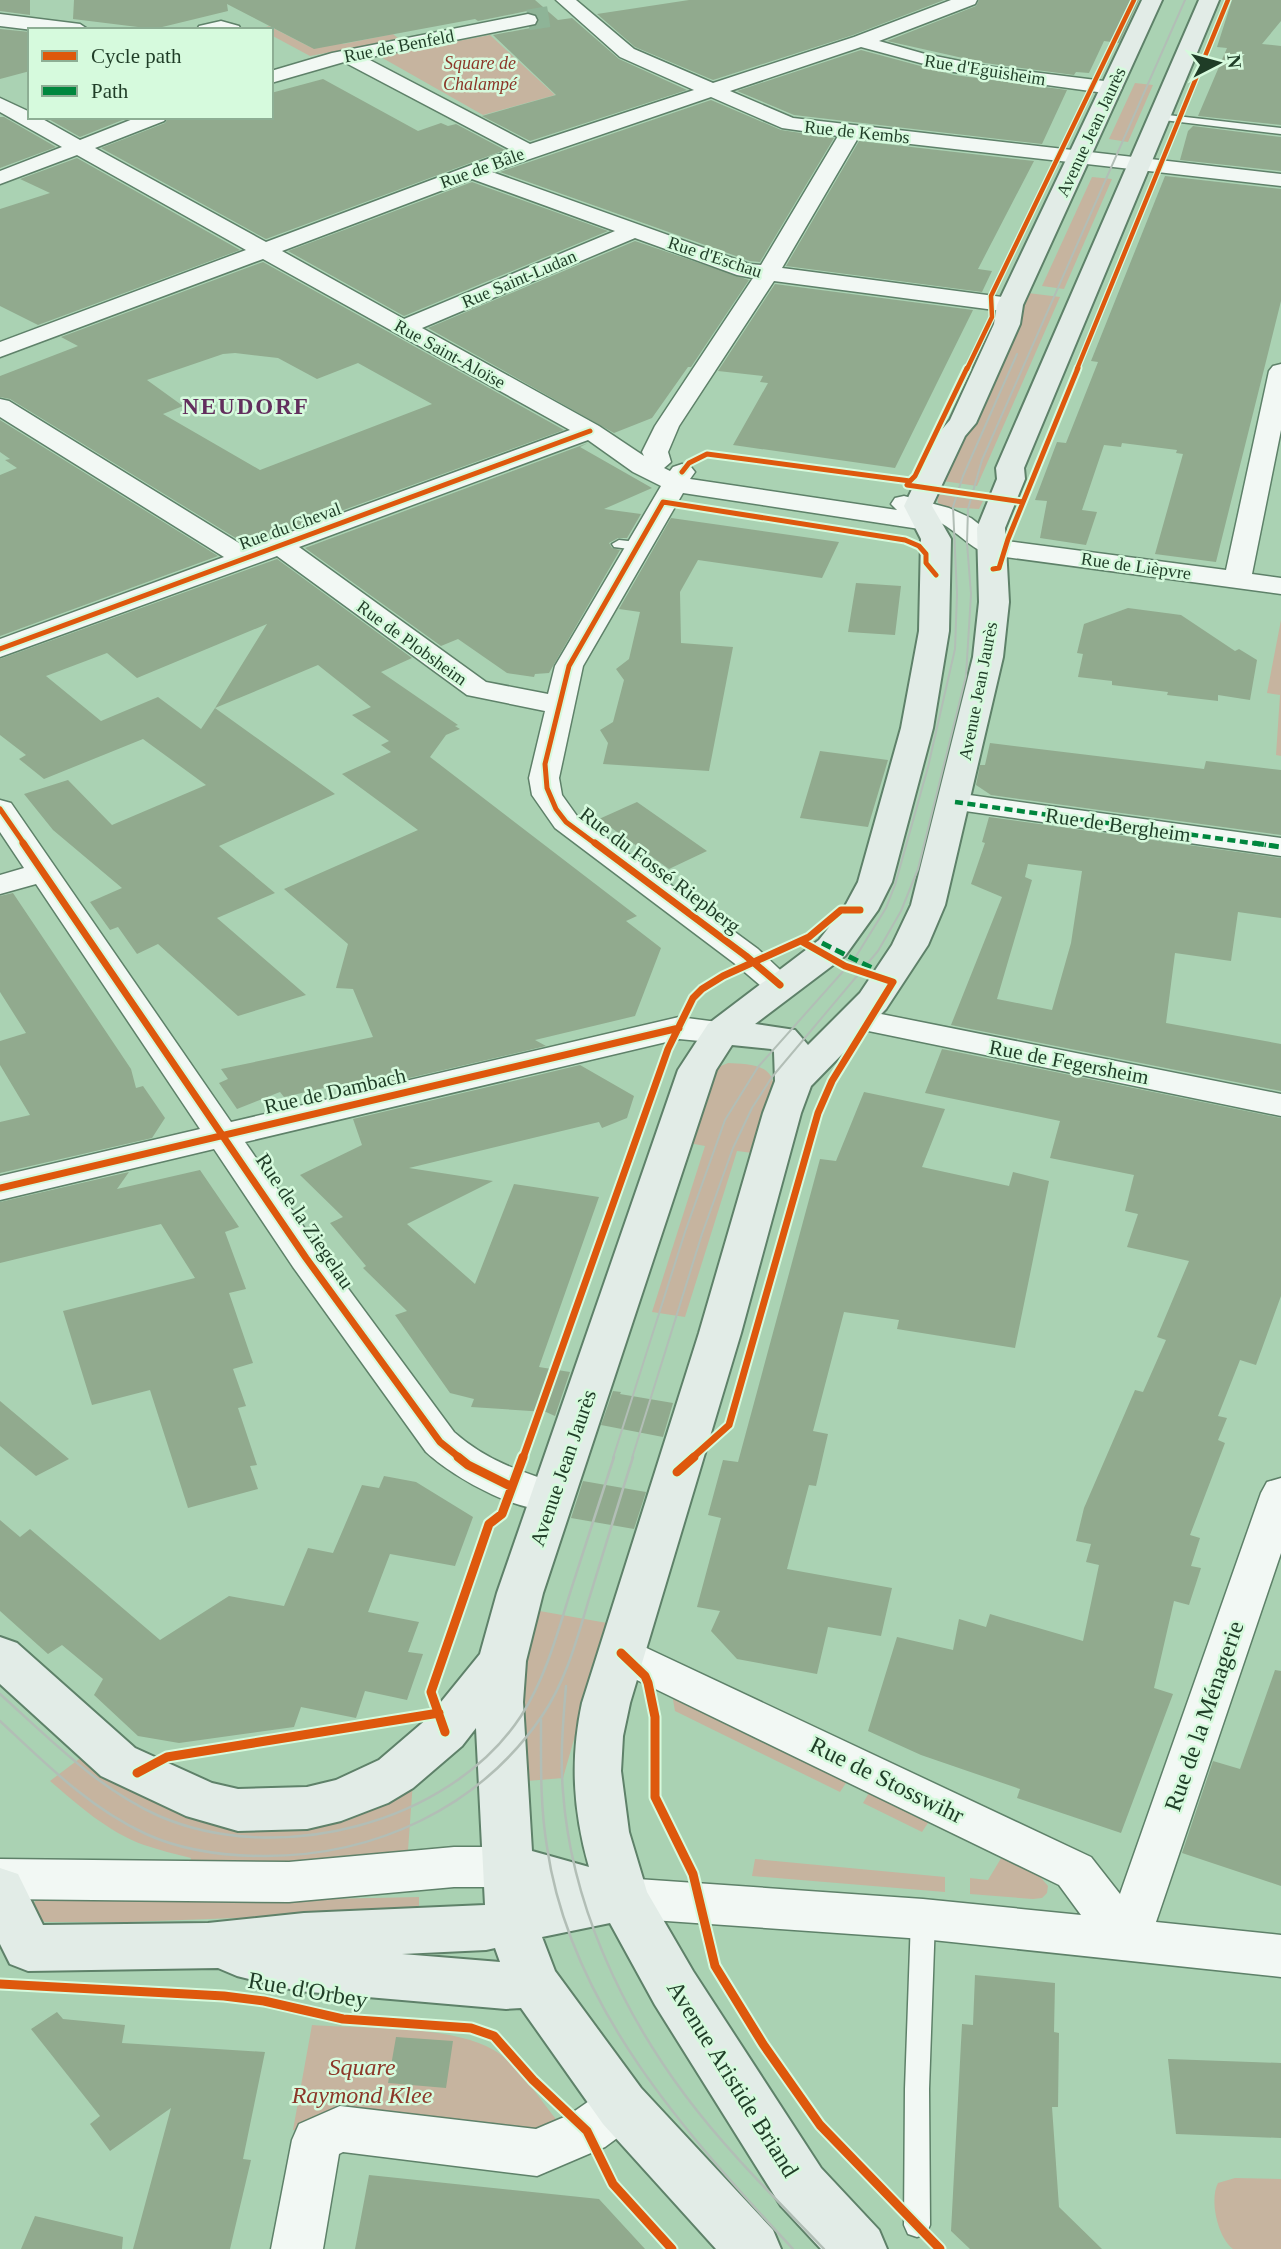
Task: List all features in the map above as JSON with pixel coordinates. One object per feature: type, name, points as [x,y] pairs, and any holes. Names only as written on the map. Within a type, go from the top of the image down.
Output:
[{"type":"main road","name":"Avenue Jean Jaurès","points":[[511,1922],[499,1702],[502,1661],[520,1593],[552,1497],[697,1070],[721,1032],[832,948],[860,910],[875,881],[917,728],[934,631],[927,522],[953,432],[968,411],[1007,324],[1010,305],[1152,0]]},
{"type":"main road","name":"Avenue Jean Jaurès","points":[[794,1081],[873,1001],[910,945],[928,905],[988,657],[995,602],[991,528],[1011,480],[1010,468],[1149,166],[1159,117],[1209,0]]},
{"type":"main road","points":[[927,522],[991,547]]},
{"type":"main road","name":"Avenue Jean Jaurès","points":[[623,1898],[604,1832],[597,1771],[601,1725],[720,1333],[782,1113],[794,1081],[793,1050],[782,1038],[780,985]]},
{"type":"main road","points":[[721,1032],[782,1038]]},
{"type":"main road","points":[[0,1656],[118,1762],[137,1773],[202,1801],[238,1810],[273,1811],[307,1808],[341,1800],[396,1774],[444,1732],[502,1661]]},
{"type":"main road","points":[[510,1867],[623,1898]]},
{"type":"main road","points":[[0,1890],[14,1950]]},
{"type":"main road","name":"Rue d'Orbey","points":[[14,1950],[208,1946],[304,1936],[486,1927],[623,1898]]},
{"type":"main road","name":"Avenue Aristide Briand","points":[[623,1898],[674,1988],[801,2187],[859,2249]]},
{"type":"main road","points":[[511,1922],[534,1984],[622,2106],[753,2249]]},
{"type":"main road","name":"Rue d'Orbey","points":[[208,1946],[298,1968],[506,1986],[534,1984]]},
{"type":"street","name":"Rue de Bâle","points":[[0,350],[262,249],[528,151],[861,41],[968,0]]},
{"type":"street","name":"Rue de Kembs","points":[[566,9],[627,53],[789,124],[1281,180]]},
{"type":"street","points":[[0,20],[64,28]]},
{"type":"street","name":"Rue de Benfeld","points":[[273,75],[347,56],[528,20]]},
{"type":"street","name":"Rue d'Eguisheim","points":[[861,41],[924,61],[971,70],[1112,88]]},
{"type":"street","points":[[347,56],[528,151]]},
{"type":"street","points":[[281,57],[301,68]]},
{"type":"street","name":"Rue Saint-Aloïse","points":[[0,104],[656,468],[708,491],[927,522]]},
{"type":"street","points":[[0,178],[152,119]]},
{"type":"street","points":[[656,468],[667,426],[766,274],[851,132]]},
{"type":"street","name":"Rue d'Eschau","points":[[472,172],[745,270],[1010,305]]},
{"type":"street","name":"Rue Saint-Ludan","points":[[402,328],[635,230]]},
{"type":"street","points":[[1237,580],[1281,371]]},
{"type":"street","points":[[0,405],[246,559]]},
{"type":"street","name":"Rue du Fossé Riepberg","points":[[667,426],[655,452],[656,468],[629,545],[569,666],[544,778],[547,795],[566,822],[746,956],[780,985]]},
{"type":"street","name":"Rue du Cheval","points":[[0,649],[590,432]]},
{"type":"street","name":"Rue de Plobsheim","points":[[280,547],[477,690],[559,705]]},
{"type":"street","name":"Rue de Lièpvre","points":[[991,547],[1281,586]]},
{"type":"street","name":"Rue de Bergheim","points":[[955,802],[1281,847]]},
{"type":"street","name":"Rue de la Ziegelau","points":[[0,808],[306,1258],[440,1442],[468,1465],[502,1482],[552,1497]]},
{"type":"street","points":[[0,885],[44,872]]},
{"type":"street","name":"Rue de Fegersheim","points":[[856,1020],[1281,1105]]},
{"type":"street","name":"Rue de Dambach","points":[[0,1188],[679,1028],[721,1032]]},
{"type":"street","name":"Rue de la Ménagerie","points":[[1127,1940],[1281,1493]]},
{"type":"street","name":"Rue de Stosswihr","points":[[621,1653],[1075,1871],[1127,1940]]},
{"type":"street","points":[[0,1879],[289,1882],[454,1867],[510,1867]]},
{"type":"street","points":[[623,1898],[923,1919],[1281,1956]]},
{"type":"street","points":[[297,2249],[317,2140],[340,2129],[537,2152],[587,2131],[622,2106]]},
{"type":"lane","points":[[1159,117],[1281,131]]},
{"type":"lane","points":[[917,2225],[917,2089],[923,1919]]},
{"type":"green space","points":[[273,28],[310,47],[336,40],[343,44],[393,34],[399,39],[310,56],[273,36]]},
{"type":"green space","name":"Square de Chalampé","points":[[490,35],[555,95],[483,115],[379,56]]},
{"type":"green space","points":[[1135,83],[1153,85],[1128,142],[1109,139]]},
{"type":"green space","points":[[1092,177],[1112,179],[1064,289],[1042,286]]},
{"type":"green space","points":[[1028,293],[1060,297],[977,486],[943,481]]},
{"type":"green space","points":[[937,494],[983,501],[979,509],[947,507],[938,503]]},
{"type":"green space","points":[[1281,620],[1281,756],[1276,755],[1280,695],[1267,693]]},
{"type":"green space","points":[[728,1063],[761,1068],[767,1071],[773,1082],[753,1153],[737,1151],[685,1317],[652,1312],[705,1146],[689,1143],[716,1068]]},
{"type":"green space","points":[[534,1610],[607,1623],[563,1778],[527,1781],[519,1695]]},
{"type":"green space","points":[[672,1694],[848,1780],[840,1792],[675,1711]]},
{"type":"green space","points":[[87,1753],[183,1809],[413,1781],[408,1850],[343,1864],[190,1866],[191,1858],[144,1845],[118,1833],[50,1781]]},
{"type":"green space","points":[[870,1791],[930,1820],[922,1832],[863,1803]]},
{"type":"green space","points":[[1003,1855],[1036,1872],[1048,1886],[1047,1893],[1042,1898],[1033,1899],[970,1894],[970,1878],[988,1880]]},
{"type":"green space","points":[[755,1859],[945,1877],[945,1892],[752,1876]]},
{"type":"green space","points":[[419,1897],[419,1911],[128,1922],[45,1922],[39,1919],[31,1907],[36,1900],[42,1899],[232,1901]]},
{"type":"green space","name":"Square Raymond Klee","points":[[312,2025],[410,2030],[460,2037],[482,2044],[500,2054],[515,2068],[559,2123],[532,2143],[293,2130]]},
{"type":"green space","points":[[1235,2178],[1281,2179],[1281,2249],[1233,2249],[1228,2244],[1219,2228],[1214,2199],[1218,2183]]},
{"type":"building","points":[[0,0],[30,0],[30,15],[0,11]]},
{"type":"building","points":[[74,0],[535,0],[558,20],[572,18],[619,59],[687,90],[530,141],[482,116],[556,95],[493,35],[536,27],[539,21],[536,13],[527,11],[478,21],[475,19],[314,49],[227,4],[228,11],[158,28],[73,19]]},
{"type":"building","points":[[689,0],[944,0],[853,35],[713,80],[635,47],[597,14]]},
{"type":"building","points":[[979,0],[1139,0],[1119,43],[1104,41],[1089,73],[1076,72],[1074,75],[985,63],[887,41],[976,6]]},
{"type":"building","points":[[1232,0],[1281,0],[1281,21],[1262,44],[1281,46],[1281,125],[1198,116],[1227,48],[1217,47]]},
{"type":"building","points":[[0,29],[28,32],[28,72],[0,79]]},
{"type":"building","points":[[861,50],[954,75],[1067,90],[1042,144],[794,115],[737,91]]},
{"type":"building","points":[[323,79],[418,131],[441,123],[448,126],[456,124],[505,150],[266,239],[101,148],[165,123],[168,119],[273,119],[273,92]]},
{"type":"building","points":[[711,100],[781,130],[834,138],[760,262],[750,261],[500,172]]},
{"type":"building","points":[[0,117],[4,117],[56,147],[0,168]]},
{"type":"building","points":[[48,119],[125,119],[80,137]]},
{"type":"building","points":[[1193,126],[1281,137],[1281,171],[1180,160],[1188,131]]},
{"type":"building","points":[[859,141],[1034,161],[978,269],[992,271],[982,292],[786,266]]},
{"type":"building","points":[[77,158],[240,250],[38,325],[0,306],[0,209],[50,193],[20,179]]},
{"type":"building","points":[[1165,176],[1281,189],[1281,301],[1216,562],[1155,554],[1183,454],[1176,453],[1177,450],[1122,443],[1121,447],[1104,445],[1082,510],[1097,512],[1086,545],[1040,538],[1047,501],[1035,500],[1057,442],[1066,443],[1098,362],[1091,361]]},
{"type":"building","points":[[472,182],[608,231],[404,316],[288,251]]},
{"type":"building","points":[[635,241],[749,280],[691,367],[688,367],[652,418],[614,433],[428,328]]},
{"type":"building","points":[[263,262],[564,430],[247,545],[10,399],[0,397],[0,376],[78,346],[61,337]],"holes":[[[223,354],[278,358],[317,379],[358,363],[432,404],[260,470],[163,414],[183,406],[147,380]]]},
{"type":"building","points":[[775,284],[973,310],[895,468],[733,445],[768,383],[760,382],[763,376],[718,371]]},
{"type":"building","points":[[0,420],[218,556],[0,636],[0,475],[17,468],[5,460],[10,459],[0,452]]},
{"type":"building","points":[[588,443],[580,447],[652,488],[604,509],[641,514],[627,538],[618,538],[609,543],[612,548],[620,550],[549,673],[535,674],[534,677],[507,673],[458,639],[441,646],[305,548]]},
{"type":"building","points":[[671,518],[839,542],[822,578],[698,560],[680,592],[681,643],[733,647],[709,771],[603,764],[608,743],[600,730],[613,722],[624,680],[616,669],[629,659],[640,612],[619,609]]},
{"type":"building","points":[[277,559],[412,658],[381,672],[460,729],[446,735],[430,757],[637,916],[626,921],[661,948],[635,1016],[535,1040],[546,1046],[345,1093],[342,1084],[284,1097],[280,1092],[237,1109],[219,1083],[228,1079],[221,1069],[373,1037],[353,989],[336,988],[348,944],[284,889],[418,830],[342,774],[391,752],[381,745],[389,741],[352,715],[371,707],[318,665],[215,708],[335,794],[219,846],[275,893],[217,918],[306,995],[238,1016],[158,944],[137,954],[118,927],[110,930],[90,902],[122,888],[53,830],[24,794],[68,780],[112,825],[206,785],[143,739],[44,779],[19,759],[26,755],[0,735],[0,659]],"holes":[[[267,624],[201,729],[158,697],[101,721],[46,676],[107,653],[137,678]]]},
{"type":"building","points":[[856,583],[901,586],[895,635],[848,632]]},
{"type":"building","points":[[1128,608],[1181,615],[1235,651],[1239,649],[1257,660],[1250,700],[1218,695],[1218,701],[1167,695],[1168,692],[1112,685],[1112,681],[1078,677],[1083,654],[1077,653],[1084,624]]},
{"type":"building","points":[[990,743],[1204,769],[1206,761],[1281,770],[1281,835],[991,795],[976,785],[980,765],[985,765]]},
{"type":"building","points":[[820,751],[888,760],[868,827],[800,818]]},
{"type":"building","points":[[637,802],[707,851],[669,869],[599,819]]},
{"type":"building","points":[[989,817],[1281,858],[1281,918],[1238,912],[1231,961],[1175,953],[1166,1023],[1281,1044],[1281,1091],[951,1025],[1002,897],[971,884],[985,843],[982,842]],"holes":[[[1028,864],[1082,871],[1071,943],[1052,1010],[997,999],[1032,880],[1025,877]]]},
{"type":"building","points":[[13,893],[131,1069],[136,1088],[143,1086],[165,1118],[152,1138],[0,1173],[0,1122],[30,1115],[0,1065],[0,1041],[26,1033],[0,992],[0,896]]},
{"type":"building","points":[[942,1049],[1281,1118],[1281,1296],[1256,1365],[1240,1360],[1218,1416],[1227,1418],[1218,1440],[1225,1443],[1190,1535],[1200,1538],[1191,1566],[1201,1568],[1189,1605],[1174,1601],[1154,1688],[1173,1694],[1121,1833],[1017,1798],[1020,1789],[921,1755],[868,1731],[897,1637],[953,1650],[959,1619],[986,1627],[990,1614],[1083,1641],[1099,1565],[1086,1562],[1091,1544],[1076,1541],[1084,1508],[1135,1390],[1143,1392],[1166,1340],[1157,1337],[1189,1261],[1127,1247],[1138,1214],[1125,1211],[1134,1175],[1050,1158],[1060,1121],[925,1093]]},
{"type":"building","points":[[580,1065],[634,1096],[627,1118],[602,1128],[599,1122],[409,1168],[493,1181],[407,1224],[475,1284],[514,1184],[599,1197],[539,1367],[570,1372],[555,1416],[546,1412],[471,1407],[474,1399],[450,1393],[395,1315],[407,1311],[363,1268],[366,1266],[330,1223],[343,1217],[300,1175],[362,1145],[353,1119]]},
{"type":"building","points":[[864,1092],[945,1109],[922,1167],[1009,1186],[1013,1172],[1049,1181],[1015,1348],[897,1329],[899,1320],[844,1312],[813,1431],[828,1434],[816,1486],[809,1485],[787,1569],[892,1588],[881,1636],[828,1627],[817,1674],[737,1659],[711,1631],[720,1611],[697,1607],[721,1518],[708,1515],[723,1460],[738,1462],[820,1159],[836,1161]]},
{"type":"building","points":[[200,1170],[239,1227],[225,1232],[246,1289],[229,1293],[253,1363],[233,1369],[246,1406],[238,1408],[257,1465],[250,1466],[258,1489],[188,1508],[150,1390],[92,1405],[63,1311],[195,1278],[161,1224],[0,1263],[0,1202],[129,1172],[117,1189]]},
{"type":"building","points":[[613,1391],[673,1403],[663,1437],[601,1425]]},
{"type":"building","points":[[0,1401],[69,1459],[36,1476],[0,1446]]},
{"type":"building","points":[[384,1476],[416,1482],[473,1517],[455,1566],[390,1554],[368,1612],[419,1622],[408,1652],[423,1654],[407,1700],[365,1691],[356,1718],[301,1707],[294,1727],[179,1743],[138,1736],[94,1695],[103,1679],[62,1645],[48,1654],[0,1611],[0,1520],[20,1537],[30,1529],[160,1640],[229,1596],[284,1606],[308,1548],[333,1553],[362,1485],[379,1488]]},
{"type":"building","points":[[583,1481],[646,1492],[634,1529],[571,1518]]},
{"type":"building","points":[[1275,1670],[1281,1671],[1281,1886],[1182,1853],[1213,1761],[1240,1769]]},
{"type":"building","points":[[975,1975],[1055,1983],[1054,2032],[1059,2033],[1058,2107],[1052,2107],[1059,2207],[1102,2249],[970,2249],[951,2231],[962,2024],[973,2025]]},
{"type":"building","points":[[57,2012],[63,2019],[125,2025],[122,2043],[265,2052],[243,2159],[251,2160],[230,2249],[133,2249],[171,2108],[110,2151],[90,2124],[100,2116],[31,2029]]},
{"type":"building","points":[[396,2037],[453,2041],[446,2088],[388,2083]]},
{"type":"building","points":[[1168,2059],[1281,2063],[1281,2138],[1176,2134]]},
{"type":"building","points":[[369,2175],[599,2199],[645,2249],[355,2249]]},
{"type":"building","points":[[35,2216],[123,2237],[122,2249],[21,2249]]},
{"type":"tunnel","points":[[528,20],[553,16]]},
{"type":"tram line","points":[[632,1458],[702,1234],[733,1148],[752,1108],[772,1077],[878,951],[901,911],[918,869],[966,676],[971,594],[967,543],[968,509],[982,460],[1185,0]]},
{"type":"tram line","points":[[613,1458],[685,1232],[725,1120],[758,1067],[855,958],[886,908],[895,885],[928,767],[955,649],[957,594],[953,507],[963,476],[1017,354]]},
{"type":"tram line","points":[[0,1694],[56,1745],[115,1792],[159,1816],[205,1831],[255,1837],[306,1836],[357,1826],[406,1809],[451,1785],[490,1754],[521,1716],[544,1672],[614,1457]]},
{"type":"tram line","points":[[0,1721],[68,1784],[105,1811],[146,1834],[175,1845],[220,1854],[306,1854],[346,1847],[421,1821],[456,1801],[488,1777],[517,1748],[550,1703],[570,1659],[633,1457]]},
{"type":"tram line","points":[[566,1686],[562,1765],[568,1833],[576,1874],[588,1913],[620,1990],[661,2062],[685,2095],[734,2155],[824,2249]]},
{"type":"tram line","points":[[541,1720],[542,1800],[547,1847],[560,1906],[580,1961],[607,2015],[639,2066],[714,2161],[793,2249]]},
{"type":"marked path","points":[[955,802],[1281,847]]},
{"type":"marked path","points":[[822,943],[872,968]]},
{"type":"cycle path","points":[[682,472],[689,463],[707,454],[910,481],[915,476],[992,317],[991,296],[1134,0]]},
{"type":"cycle path","points":[[993,569],[999,568],[1008,539],[1228,0]]},
{"type":"cycle path","points":[[0,649],[590,431]]},
{"type":"cycle path","points":[[910,481],[907,485],[1023,502]]},
{"type":"cycle path","points":[[780,985],[746,956],[566,822],[556,809],[547,788],[545,764],[569,666],[663,502],[905,540],[919,546],[926,554],[926,563],[936,575]]},
{"type":"cycle path","points":[[0,809],[306,1258],[440,1442],[468,1465],[512,1487]]},
{"type":"cycle path","points":[[445,1732],[431,1692],[489,1524],[502,1514],[520,1466],[668,1049],[693,998],[723,976],[809,937],[841,910],[860,910]]},
{"type":"cycle path","points":[[677,1472],[729,1425],[818,1113],[832,1081],[893,982],[845,966],[801,941]]},
{"type":"cycle path","points":[[0,1188],[679,1028]]},
{"type":"cycle path","points":[[621,1653],[645,1676],[648,1683],[655,1717],[655,1797],[693,1874],[715,1966],[763,2044],[820,2125],[940,2249]]},
{"type":"cycle path","points":[[137,1773],[167,1757],[439,1713]]},
{"type":"cycle path","points":[[0,1984],[224,1996],[264,2001],[343,2019],[471,2028],[494,2036],[533,2080],[587,2131],[613,2184],[672,2249]]},
{"type":"district","name":"NEUDORF","points":[[246,406]]}]
